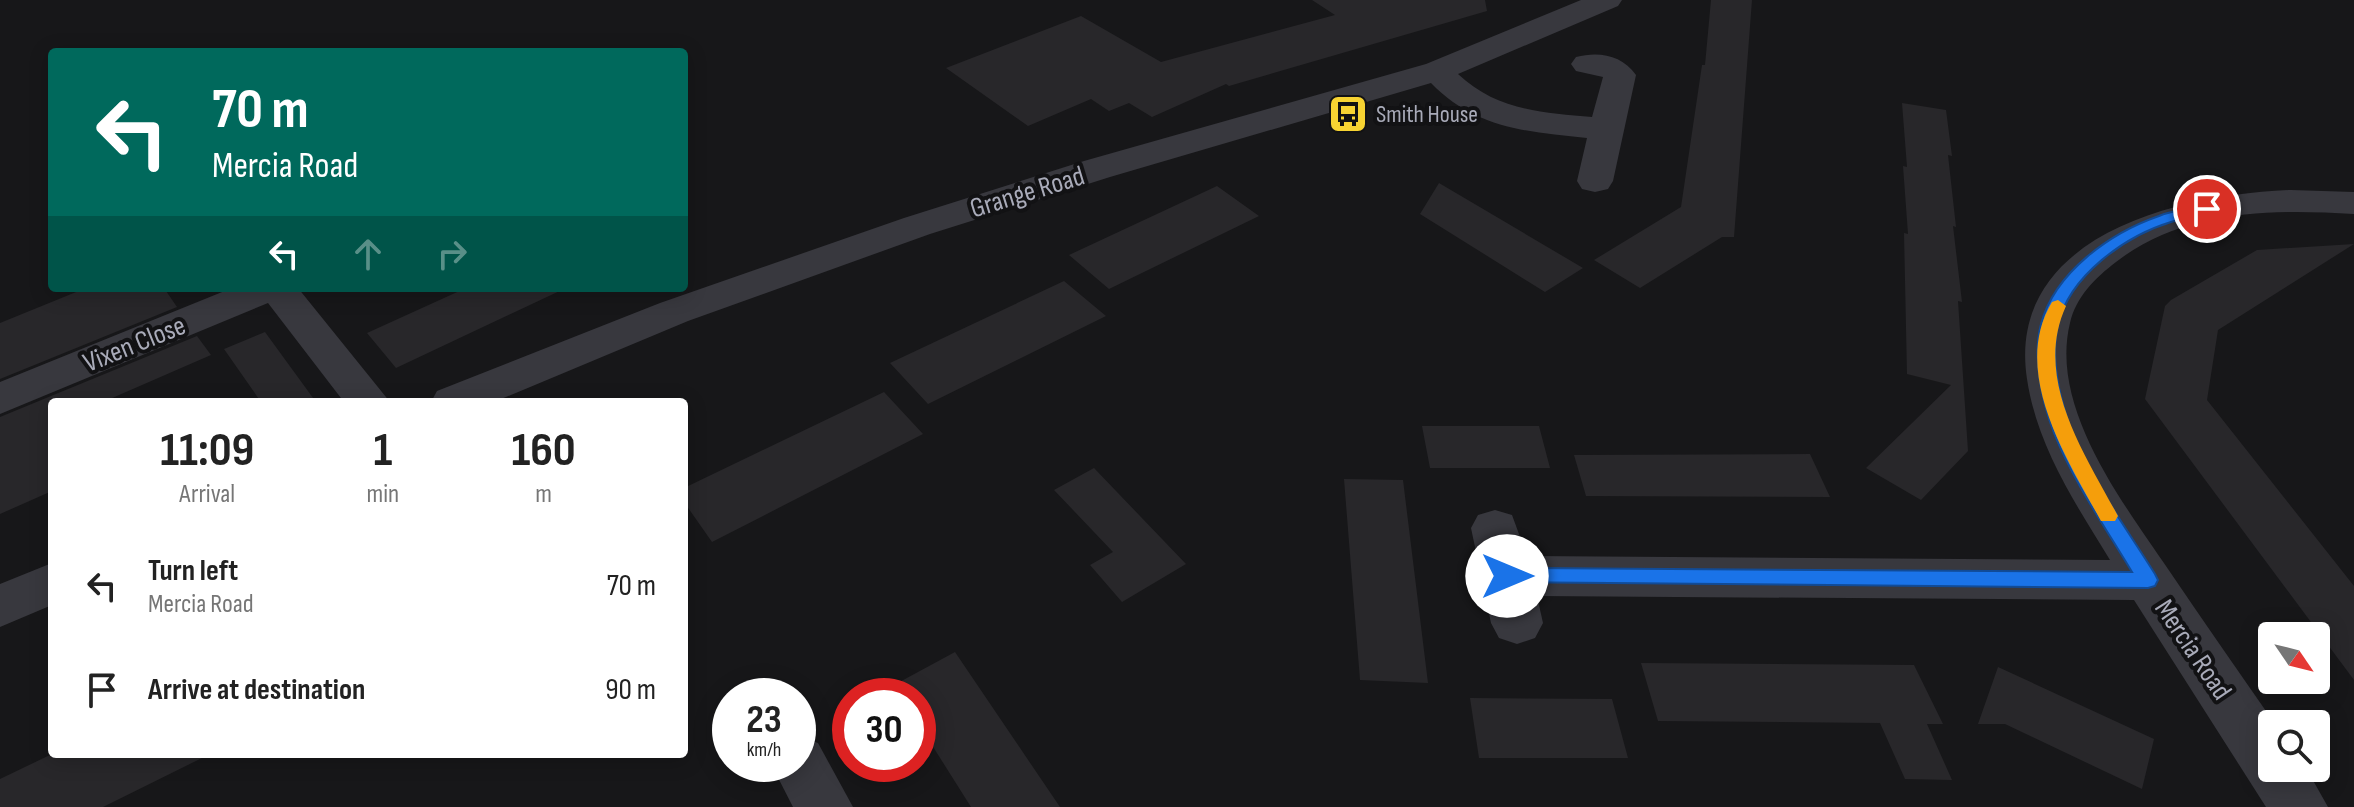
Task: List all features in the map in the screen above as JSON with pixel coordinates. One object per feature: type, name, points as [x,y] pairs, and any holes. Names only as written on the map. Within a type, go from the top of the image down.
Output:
[{"type":"street","name":"Grange Road","points":[[463,398],[674,312],[917,226],[1097,169],[1437,71],[1607,0]]},
{"type":"street","points":[[1587,64],[1610,66],[1620,75],[1595,181]]},
{"type":"street","points":[[1437,71],[1469,100],[1482,107],[1554,123],[1606,129]]},
{"type":"street","name":"Mercia Road","points":[[2258,746],[2148,580],[2099,501],[2063,433],[2047,374],[2049,325],[2066,287],[2093,260],[2125,237],[2164,219],[2257,203],[2354,203]]},
{"type":"street","name":"Vixen Close","points":[[0,399],[258,292]]},
{"type":"street","points":[[280,292],[365,398]]},
{"type":"street","points":[[1495,528],[1512,600],[2148,580]]},
{"type":"street","points":[[0,606],[48,585]]},
{"type":"street","points":[[810,782],[824,807]]},
{"type":"street","name":"Mercia Road","points":[[2282,782],[2299,807]]},
{"type":"building","points":[[1312,0],[1485,0],[1487,11],[1229,86],[1226,84],[1152,117],[1129,103],[1109,111],[1091,99],[1028,126],[946,68],[1081,16],[1161,62],[1335,15]]},
{"type":"building","points":[[1711,0],[1752,0],[1734,237],[1722,237],[1640,288],[1594,260],[1681,207],[1702,65],[1705,65]]},
{"type":"building","points":[[1902,103],[1946,110],[1952,156],[1948,155],[1956,227],[1953,226],[1962,302],[1958,301],[1968,451],[1921,500],[1866,468],[1951,385],[1907,374],[1904,233],[1908,234],[1903,166],[1907,167]]},
{"type":"building","points":[[1439,183],[1583,268],[1545,292],[1420,214]]},
{"type":"building","points":[[1217,186],[1259,216],[1109,289],[1069,255]]},
{"type":"building","points":[[2354,244],[2218,330],[2207,400],[2354,586],[2354,680],[2330,648],[2330,622],[2311,622],[2145,399],[2165,306],[2257,250]]},
{"type":"building","points":[[1064,281],[1106,316],[928,404],[890,363]]},
{"type":"building","points":[[76,292],[167,292],[177,307],[0,379],[0,323]]},
{"type":"building","points":[[457,292],[558,292],[396,368],[367,333]]},
{"type":"building","points":[[265,332],[313,398],[258,398],[224,349]]},
{"type":"building","points":[[197,336],[211,355],[112,398],[48,398],[48,493],[0,514],[0,417]]},
{"type":"building","points":[[884,392],[923,434],[712,542],[688,508],[688,486]]},
{"type":"building","points":[[1422,426],[1539,426],[1550,468],[1430,468]]},
{"type":"building","points":[[1810,454],[1830,497],[1586,496],[1574,455]]},
{"type":"building","points":[[1094,468],[1186,564],[1122,602],[1090,565],[1113,552],[1054,490]]},
{"type":"building","points":[[1344,479],[1403,480],[1428,683],[1360,680]]},
{"type":"building","points":[[955,652],[1060,807],[971,807],[936,752],[936,678],[907,678]]},
{"type":"building","points":[[1641,663],[1914,665],[1943,724],[1927,724],[1952,780],[1905,779],[1880,723],[1658,721]]},
{"type":"building","points":[[1998,667],[2154,739],[2142,789],[2005,724],[1978,724]]},
{"type":"building","points":[[1470,698],[1612,699],[1628,758],[1479,758]]},
{"type":"building","points":[[48,756],[202,758],[103,807],[0,807],[0,779]]},
{"type":"slow traffic","points":[[2058,306],[2049,325],[2047,374],[2063,433],[2108,516]]},
{"type":"place","name":"Smith House","points":[[1348,114]]},
{"type":"route","points":[[1507,576],[2148,580],[2099,501],[2063,433],[2047,374],[2049,325],[2066,287],[2093,260],[2125,237],[2164,219],[2207,209]]}]
